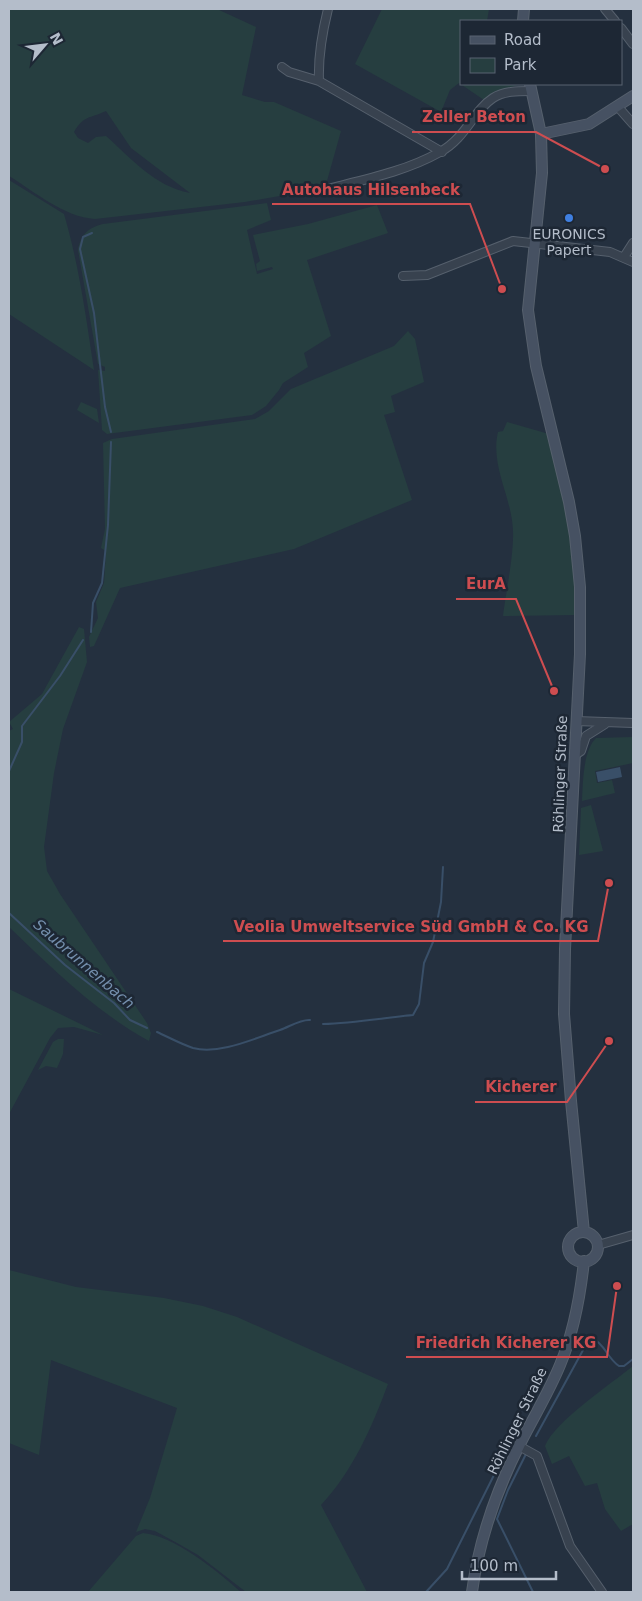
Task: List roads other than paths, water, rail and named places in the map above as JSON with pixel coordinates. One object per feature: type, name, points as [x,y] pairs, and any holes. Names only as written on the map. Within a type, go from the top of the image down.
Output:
[{"type":"street","points":[[319,81],[320,48],[328,9]]},
{"type":"street","points":[[605,9],[614,20]]},
{"type":"street","points":[[622,29],[633,44]]},
{"type":"street","points":[[282,67],[289,72],[319,81],[442,152]]},
{"type":"street","points":[[316,192],[382,174],[442,152],[458,140],[493,98],[530,87]]},
{"type":"street","name":"Röhlinger Straße","points":[[530,87],[541,134],[542,173],[527,299],[531,339],[569,502],[578,561],[581,624],[565,949],[564,1014],[570,1101],[584,1232]]},
{"type":"street","points":[[541,134],[589,124],[633,96]]},
{"type":"street","points":[[618,107],[633,124]]},
{"type":"street","points":[[403,276],[427,274],[512,241],[610,252],[633,262]]},
{"type":"street","points":[[624,257],[633,243]]},
{"type":"street","points":[[576,721],[633,723]]},
{"type":"street","points":[[575,755],[581,751],[586,736],[590,732],[607,723]]},
{"type":"street","points":[[584,1232],[594,1236],[598,1245],[593,1258],[584,1262],[573,1257],[569,1244],[573,1236],[584,1232]]},
{"type":"street","points":[[598,1245],[633,1235]]},
{"type":"street","name":"Röhlinger Straße","points":[[472,1592],[476,1563],[486,1525],[498,1491],[560,1366],[569,1340],[579,1308],[584,1262]]},
{"type":"street","points":[[519,1446],[537,1456],[570,1546],[602,1592]]},
{"type":"water","points":[[620,767],[622,777],[598,782],[596,772]]},
{"type":"waterway","points":[[92,233],[83,237],[80,249],[94,313],[105,407],[111,432]]},
{"type":"waterway","points":[[91,632],[93,603],[102,583],[108,525],[111,442]]},
{"type":"waterway","points":[[9,771],[22,742],[22,726],[60,676],[83,640]]},
{"type":"waterway","name":"Saubrunnenbach","points":[[323,1024],[413,1015],[419,1004],[424,963],[433,942],[441,902],[443,867]]},
{"type":"waterway","name":"Saubrunnenbach","points":[[9,913],[65,965],[114,1003],[130,1020],[147,1028]]},
{"type":"waterway","name":"Saubrunnenbach","points":[[157,1032],[193,1048],[203,1050],[237,1045],[299,1022],[310,1020]]},
{"type":"waterway","points":[[536,1436],[588,1341],[592,1338],[596,1341],[619,1366],[624,1366],[633,1359]]},
{"type":"waterway","points":[[426,1592],[447,1569],[507,1449]]},
{"type":"waterway","points":[[526,1454],[508,1490],[497,1519],[533,1592]]},
{"type":"place","name":"Zeller Beton","points":[[605,169]]},
{"type":"place","name":"EURONICS Papert","points":[[569,218]]},
{"type":"place","name":"Autohaus Hilsenbeck","points":[[502,289]]},
{"type":"place","name":"EurA","points":[[554,691]]},
{"type":"place","name":"Veolia Umweltservice Süd GmbH & Co. KG","points":[[609,883]]},
{"type":"place","name":"Kicherer","points":[[609,1041]]},
{"type":"place","name":"Friedrich Kicherer KG","points":[[617,1286]]}]
